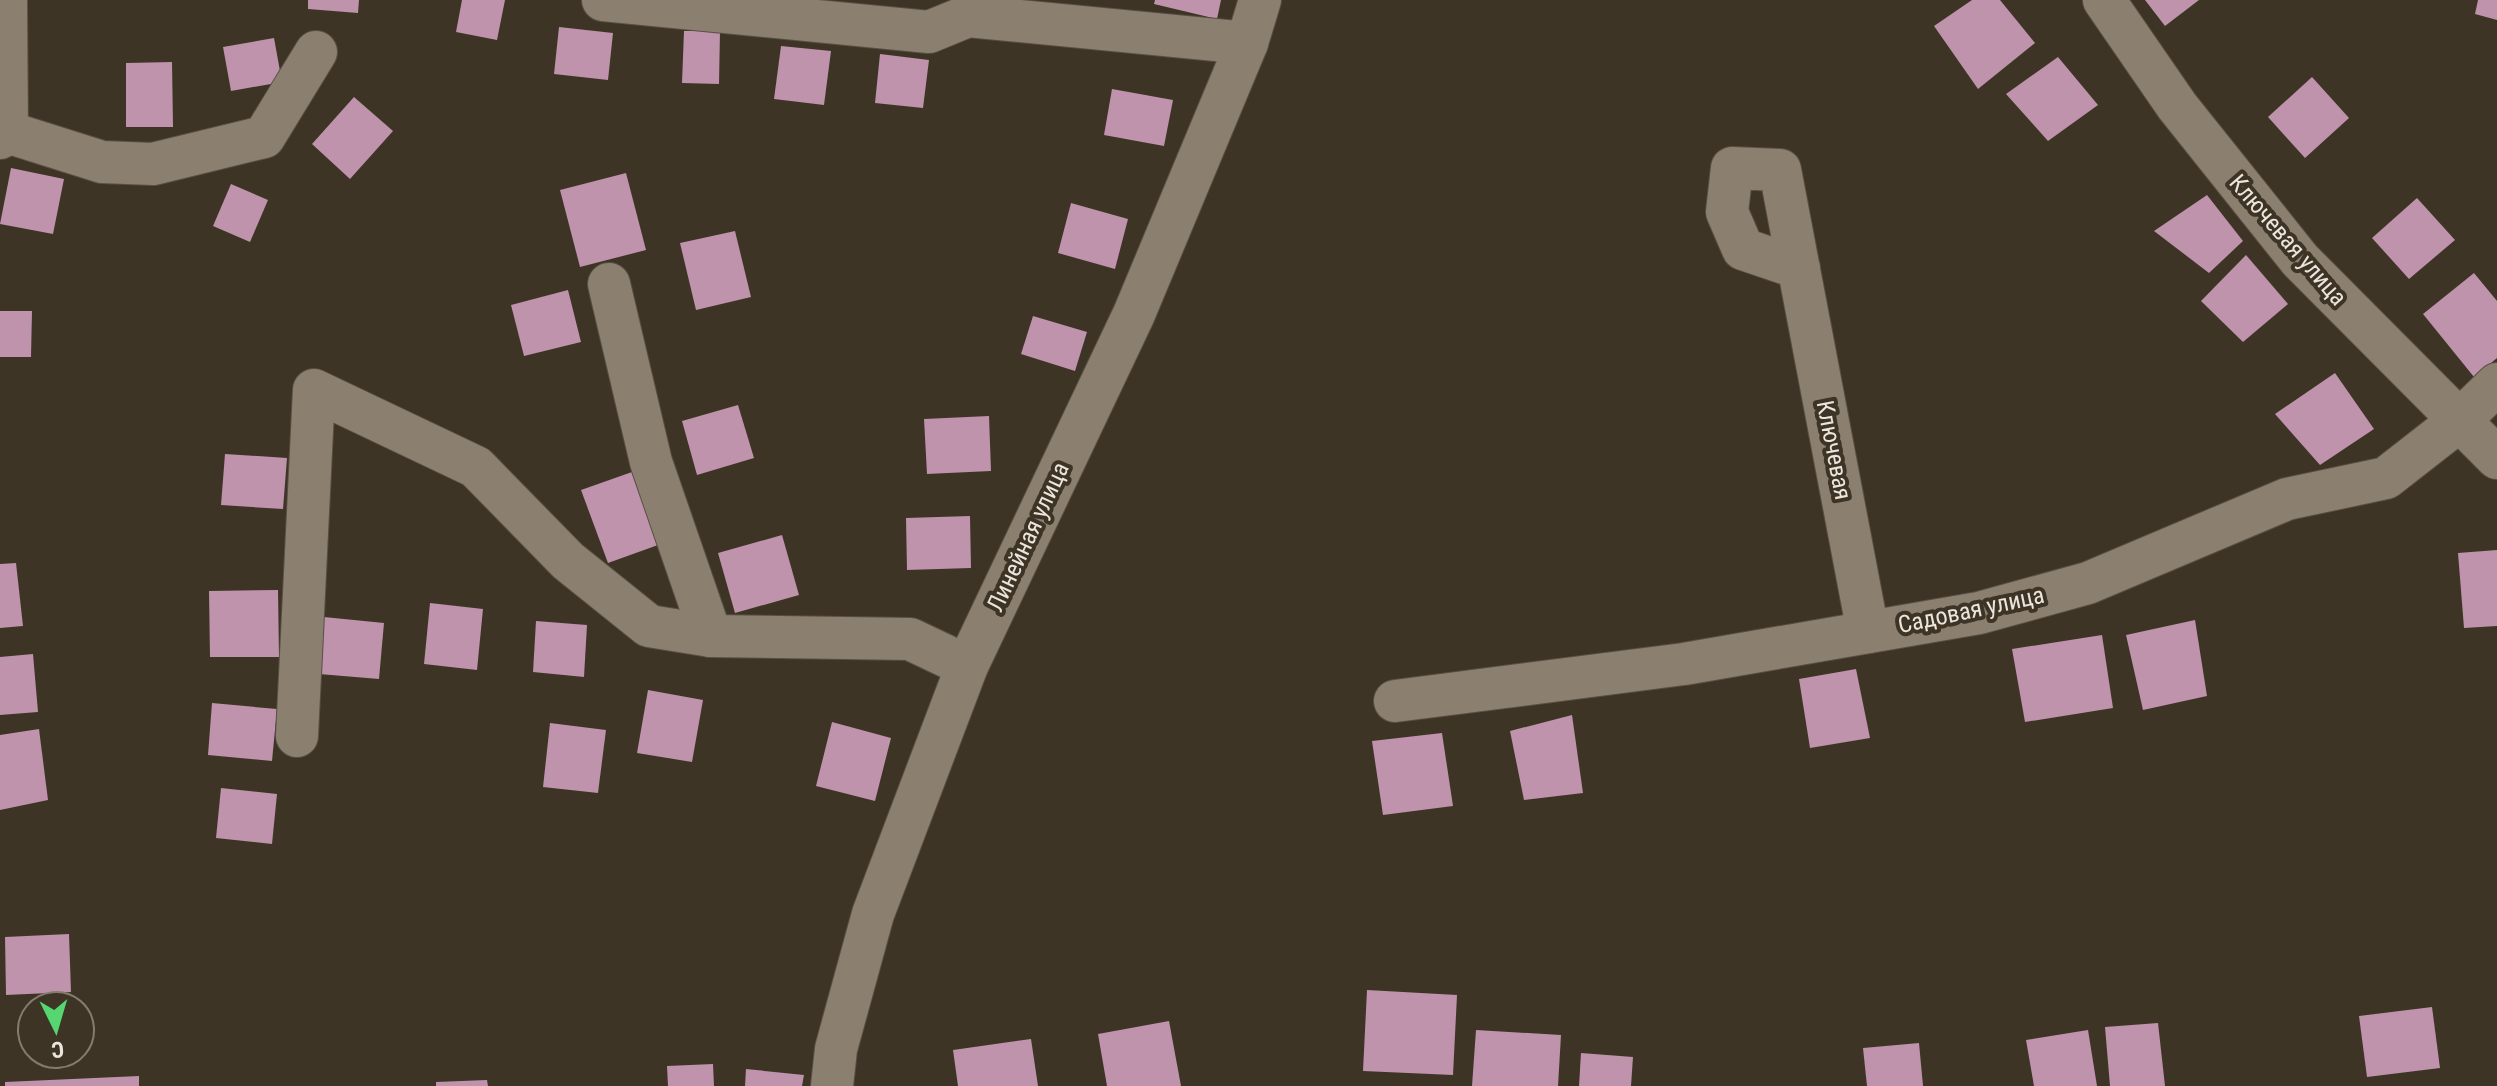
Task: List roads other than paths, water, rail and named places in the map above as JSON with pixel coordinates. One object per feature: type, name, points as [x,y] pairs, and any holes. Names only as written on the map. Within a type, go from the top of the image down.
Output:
[{"type":"street","points":[[6,0],[3,135],[102,162],[153,164],[264,137],[316,52]]},
{"type":"street","points":[[603,0],[929,32],[968,16],[1247,43]]},
{"type":"street","name":"Линейная улица","points":[[832,1086],[836,1049],[873,914],[967,666],[1134,314],[1247,43],[1260,0]]},
{"type":"street","name":"Ключевая улица","points":[[2104,0],[2177,106],[2300,260],[2497,458]]},
{"type":"street","name":"Ключевая","points":[[1799,268],[1868,632]]},
{"type":"street","points":[[609,284],[651,462],[711,636]]},
{"type":"street","name":"Садовая улица","points":[[1395,701],[1684,664],[1979,613],[2088,583],[2287,499],[2386,478],[2459,421],[2497,384]]},
{"type":"street","points":[[297,736],[314,390],[476,467],[568,561],[649,626],[711,636],[910,639],[967,666]]}]
